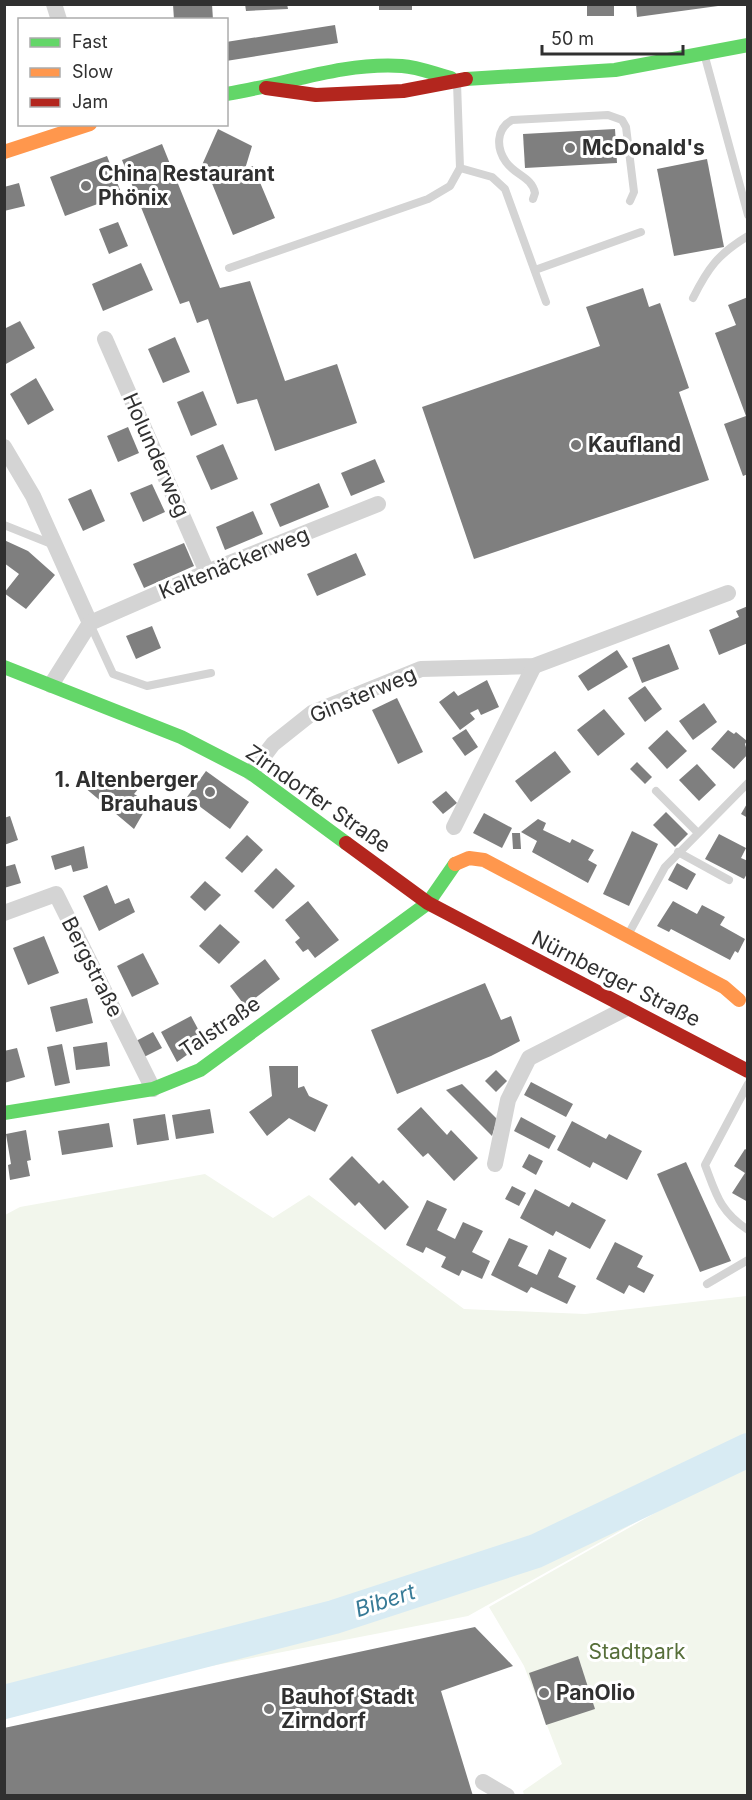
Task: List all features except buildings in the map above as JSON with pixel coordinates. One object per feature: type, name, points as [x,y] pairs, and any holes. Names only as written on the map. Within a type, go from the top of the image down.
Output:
[{"type":"main road","points":[[266,88],[316,95],[403,91],[457,79],[615,70],[747,45]]},
{"type":"main road","points":[[228,94],[266,88],[314,73],[357,68],[403,66],[457,79]]},
{"type":"main road","points":[[4,152],[84,126]]},
{"type":"main road","name":"Zirndorfer Straße","points":[[4,667],[181,737],[251,773],[428,903],[465,925]]},
{"type":"main road","name":"Nürnberger Straße","points":[[428,903],[457,861],[484,860],[741,997]]},
{"type":"main road","name":"Talstraße","points":[[4,1113],[153,1089],[200,1070],[428,903]]},
{"type":"main road","name":"Nürnberger Straße","points":[[465,925],[747,1071]]},
{"type":"street","name":"Holunderweg","points":[[105,339],[207,572]]},
{"type":"street","points":[[4,447],[33,496],[90,623],[51,685]]},
{"type":"street","name":"Kaltenäckerweg","points":[[90,623],[207,572],[378,504]]},
{"type":"street","name":"Ginsterweg","points":[[251,773],[273,744],[312,713],[421,669],[534,666],[728,593]]},
{"type":"street","points":[[454,827],[534,666]]},
{"type":"street","name":"Bergstraße","points":[[4,913],[56,894],[153,1089]]},
{"type":"street","points":[[495,1164],[508,1100],[529,1058],[627,1008]]},
{"type":"street","points":[[483,1782],[507,1796]]},
{"type":"lane","points":[[704,54],[747,215]]},
{"type":"lane","points":[[229,268],[428,199],[450,186],[460,168],[457,79]]},
{"type":"lane","points":[[533,199],[535,193],[532,184],[512,168],[501,151],[499,139],[505,124],[512,120],[608,115],[622,120],[626,127],[634,192],[630,201]]},
{"type":"lane","points":[[460,168],[492,177],[505,189],[546,302]]},
{"type":"lane","points":[[535,270],[641,232]]},
{"type":"lane","points":[[693,298],[705,274],[723,251],[747,236]]},
{"type":"lane","points":[[4,525],[56,546]]},
{"type":"lane","points":[[90,623],[113,674],[147,686],[211,673]]},
{"type":"lane","name":"Nürnberger Straße","points":[[628,936],[665,867],[747,783]]},
{"type":"lane","points":[[656,791],[697,832]]},
{"type":"lane","points":[[678,852],[729,880]]},
{"type":"lane","points":[[747,1084],[705,1165],[721,1207],[733,1221],[747,1230]]},
{"type":"lane","points":[[707,1284],[747,1260]]},
{"type":"green space","points":[[205,1174],[273,1218],[309,1195],[464,1309],[585,1314],[747,1296],[747,1460],[468,1616],[5,1706],[5,1215],[20,1207]]},
{"type":"green space","name":"Stadtpark","points":[[747,1461],[747,1795],[524,1795],[523,1791],[562,1764],[524,1666],[489,1607]]},
{"type":"waterway","name":"Bibert","points":[[4,1702],[334,1617],[536,1551],[748,1450]]},
{"type":"traffic: fast","points":[[466,79],[615,70],[748,45]]},
{"type":"traffic: fast","points":[[228,94],[357,67],[408,67],[451,78]]},
{"type":"traffic: fast","points":[[4,667],[181,737],[251,773],[346,843]]},
{"type":"traffic: fast","points":[[4,1113],[153,1089],[200,1070],[428,903],[455,864]]},
{"type":"traffic: slow","points":[[4,152],[84,126]]},
{"type":"traffic: slow","points":[[455,864],[469,858],[484,860],[724,987],[739,1000]]},
{"type":"traffic: jam","points":[[266,88],[316,95],[403,91],[466,79]]},
{"type":"traffic: jam","points":[[346,843],[428,903],[748,1071]]},
{"type":"place","name":"McDonald's","points":[[570,148]]},
{"type":"place","name":"China Restaurant Phönix","points":[[86,186]]},
{"type":"place","name":"Kaufland","points":[[576,445]]},
{"type":"place","name":"1. Altenberger Brauhaus","points":[[210,792]]},
{"type":"place","name":"PanOlio","points":[[544,1693]]},
{"type":"place","name":"Bauhof Stadt Zirndorf","points":[[269,1709]]}]
